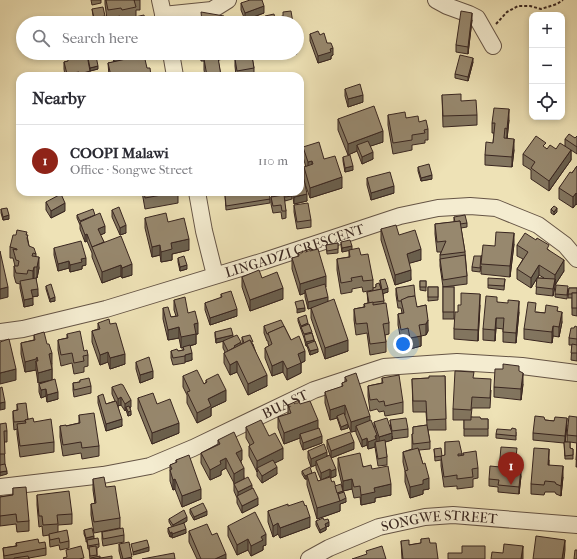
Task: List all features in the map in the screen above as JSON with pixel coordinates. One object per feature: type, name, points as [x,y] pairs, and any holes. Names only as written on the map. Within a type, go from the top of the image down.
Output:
[{"type":"street","points":[[163,13],[212,10],[228,0]]},
{"type":"street","points":[[436,0],[477,18],[492,46]]},
{"type":"street","points":[[172,60],[174,72]]},
{"type":"street","points":[[198,196],[204,231],[215,275]]},
{"type":"street","name":"LINGADZI CRESCENT","points":[[0,332],[23,329],[106,309],[264,261],[400,216],[438,208],[470,206],[496,208],[538,225],[565,245],[577,259]]},
{"type":"street","name":"BUA ST","points":[[0,487],[103,475],[150,466],[193,448],[314,390],[384,367],[457,362],[522,366],[577,373]]},
{"type":"street","name":"SONGWE STREET","points":[[308,559],[329,548],[379,527],[424,517],[453,515],[577,525]]},
{"type":"path","points":[[477,18],[494,25],[497,24],[507,12],[518,6],[530,6],[542,9],[557,4],[562,0]]},
{"type":"building","points":[[106,0],[134,0],[136,7],[122,10],[121,8],[108,10]]},
{"type":"building","points":[[250,0],[262,0],[264,6],[245,13],[241,3]]},
{"type":"building","points":[[103,7],[105,16],[94,16],[92,9]]},
{"type":"building","points":[[291,11],[292,16],[283,16],[283,12]]},
{"type":"building","points":[[461,11],[472,13],[468,47],[456,45]]},
{"type":"building","points":[[201,12],[224,16],[201,16]]},
{"type":"building","points":[[318,31],[320,35],[324,33],[327,43],[331,43],[333,48],[330,49],[331,52],[318,56],[310,34]]},
{"type":"building","points":[[460,55],[473,58],[468,77],[455,74]]},
{"type":"building","points":[[88,60],[90,71],[66,72],[64,62]]},
{"type":"building","points":[[88,60],[97,60],[98,66],[90,68]]},
{"type":"building","points":[[122,60],[145,60],[147,68],[150,68],[150,72],[110,72],[108,63]]},
{"type":"building","points":[[204,60],[218,60],[220,72],[206,72]]},
{"type":"building","points":[[235,60],[253,60],[254,68],[237,71]]},
{"type":"building","points":[[360,84],[363,95],[348,99],[345,89]]},
{"type":"building","points":[[461,94],[461,101],[476,100],[477,115],[443,116],[442,95]]},
{"type":"building","points":[[374,106],[383,131],[348,144],[338,119]]},
{"type":"building","points":[[494,108],[509,109],[507,129],[505,128],[504,138],[514,139],[512,157],[485,155],[486,142],[493,143],[495,123],[492,123]]},
{"type":"building","points":[[405,112],[406,118],[418,116],[419,122],[426,120],[428,129],[424,130],[425,133],[412,135],[412,140],[393,143],[388,115]]},
{"type":"building","points":[[569,134],[575,138],[577,136],[577,147],[565,139]]},
{"type":"building","points":[[536,136],[546,143],[543,146],[547,149],[550,145],[556,149],[560,143],[571,150],[549,181],[531,168],[535,162],[523,154]]},
{"type":"building","points":[[368,141],[373,152],[362,157],[357,145]]},
{"type":"building","points":[[319,142],[324,159],[335,156],[342,177],[310,188],[304,167],[313,164],[312,161],[308,162],[304,147]]},
{"type":"building","points":[[350,155],[353,166],[345,168],[343,157]]},
{"type":"building","points":[[429,164],[432,175],[421,178],[418,167]]},
{"type":"building","points":[[577,166],[577,194],[576,193],[573,197],[559,188],[570,172],[572,173]]},
{"type":"building","points":[[390,172],[394,186],[371,193],[367,178]]},
{"type":"building","points":[[304,179],[307,194],[304,195]]},
{"type":"building","points":[[57,196],[62,196],[65,203],[51,211],[46,202]]},
{"type":"building","points":[[145,196],[156,196],[145,198]]},
{"type":"building","points":[[225,196],[270,196],[270,199],[226,206]]},
{"type":"building","points":[[284,196],[286,211],[282,211],[281,205],[273,206],[271,197]]},
{"type":"building","points":[[308,203],[311,220],[297,222],[294,205]]},
{"type":"building","points":[[554,206],[557,208],[554,212],[551,209]]},
{"type":"building","points":[[119,207],[126,225],[120,228],[112,210]]},
{"type":"building","points":[[7,208],[9,215],[3,217],[1,209]]},
{"type":"building","points":[[93,209],[95,215],[80,221],[77,215]]},
{"type":"building","points":[[100,213],[105,226],[98,229],[104,242],[92,247],[80,222]]},
{"type":"building","points":[[166,213],[168,222],[184,218],[189,239],[171,243],[172,249],[161,252],[160,245],[152,247],[145,218]]},
{"type":"building","points":[[465,215],[467,223],[460,224],[460,221],[455,222],[454,217]]},
{"type":"building","points":[[460,221],[465,252],[440,255],[446,241],[437,242],[435,224]]},
{"type":"building","points":[[396,225],[399,235],[415,230],[421,249],[407,254],[411,270],[395,275],[381,229]]},
{"type":"building","points":[[17,230],[27,232],[26,235],[28,235],[27,238],[29,246],[34,248],[36,254],[33,253],[32,256],[39,257],[37,267],[34,267],[33,271],[28,270],[27,274],[16,273],[14,266],[18,266],[19,261],[16,260],[13,249],[17,249],[10,247],[13,235],[16,235]]},
{"type":"building","points":[[496,232],[514,233],[510,266],[481,264],[483,245],[495,246]]},
{"type":"building","points":[[525,233],[536,240],[537,238],[549,245],[547,249],[564,260],[555,275],[539,265],[531,278],[517,269],[528,252],[517,245]]},
{"type":"building","points":[[121,236],[132,264],[122,268],[121,265],[102,272],[92,247]]},
{"type":"building","points":[[350,240],[352,246],[342,248],[341,242]]},
{"type":"building","points":[[81,241],[86,258],[81,259],[82,262],[70,265],[69,261],[58,264],[54,248]]},
{"type":"building","points":[[338,243],[338,249],[327,251],[326,245]]},
{"type":"building","points":[[359,248],[361,255],[368,254],[373,280],[363,281],[362,276],[351,278],[352,281],[341,283],[337,259],[350,257],[349,250]]},
{"type":"building","points":[[310,249],[310,251],[318,249],[326,276],[300,284],[292,258],[299,256],[298,253]]},
{"type":"building","points":[[0,251],[8,287],[0,289]]},
{"type":"building","points":[[465,255],[467,276],[443,280],[440,259]]},
{"type":"building","points":[[184,256],[187,265],[180,267],[178,258]]},
{"type":"building","points":[[474,256],[481,256],[480,268],[472,267]]},
{"type":"building","points":[[259,270],[262,278],[277,272],[283,288],[250,300],[242,277]]},
{"type":"building","points":[[36,278],[38,289],[31,290],[33,298],[24,300],[20,281]]},
{"type":"building","points":[[488,278],[505,279],[504,286],[488,285]]},
{"type":"building","points":[[537,278],[555,279],[553,289],[536,287]]},
{"type":"building","points":[[385,279],[388,288],[382,290],[380,280]]},
{"type":"building","points":[[420,281],[426,281],[426,287],[420,287]]},
{"type":"building","points":[[379,283],[381,289],[373,291],[376,284]]},
{"type":"building","points":[[51,284],[55,297],[50,299],[46,286]]},
{"type":"building","points":[[325,284],[328,297],[308,302],[305,290]]},
{"type":"building","points":[[414,285],[415,296],[398,301],[396,288]]},
{"type":"building","points":[[556,285],[568,286],[567,295],[555,294]]},
{"type":"building","points":[[428,287],[438,287],[438,297],[428,297]]},
{"type":"building","points":[[443,287],[454,287],[454,312],[443,312]]},
{"type":"building","points":[[569,288],[577,288],[577,293],[568,294]]},
{"type":"building","points":[[382,289],[384,301],[369,303],[367,292]]},
{"type":"building","points":[[231,291],[237,309],[210,318],[205,303],[222,297],[221,294]]},
{"type":"building","points":[[461,293],[480,294],[478,330],[454,329],[455,312],[458,312],[458,305],[461,305]]},
{"type":"building","points":[[572,293],[577,293],[577,308],[572,308]]},
{"type":"building","points":[[415,296],[417,307],[426,305],[428,320],[426,324],[419,325],[421,336],[410,338],[408,328],[401,330],[398,314],[404,313],[401,300]]},
{"type":"building","points":[[486,296],[497,297],[497,302],[508,303],[508,300],[519,301],[516,333],[503,332],[504,318],[496,318],[495,330],[483,329]]},
{"type":"building","points":[[185,297],[188,313],[195,311],[198,323],[194,324],[196,334],[181,337],[179,327],[168,330],[163,308],[168,307],[171,317],[178,316],[174,300]]},
{"type":"building","points":[[334,299],[348,340],[325,348],[311,308]]},
{"type":"building","points":[[303,300],[305,308],[297,309],[295,302]]},
{"type":"building","points":[[373,302],[373,305],[386,303],[389,323],[383,324],[386,342],[370,344],[367,323],[356,324],[354,309],[365,307],[364,304]]},
{"type":"building","points":[[528,302],[536,303],[535,312],[545,313],[546,305],[558,307],[557,311],[562,312],[559,327],[553,326],[552,332],[524,329]]},
{"type":"building","points":[[306,315],[308,323],[301,326],[298,318]]},
{"type":"building","points":[[109,319],[110,324],[116,323],[125,354],[110,358],[108,352],[100,355],[92,331],[100,329],[98,323]]},
{"type":"building","points":[[281,320],[284,326],[267,334],[264,326]]},
{"type":"building","points":[[309,324],[312,332],[304,334],[301,327]]},
{"type":"building","points":[[284,326],[291,340],[299,336],[305,351],[298,354],[301,363],[287,369],[283,361],[272,366],[265,348],[272,344],[268,333]]},
{"type":"building","points":[[575,326],[577,327],[577,339],[569,338],[571,328],[574,328]]},
{"type":"building","points":[[231,328],[233,335],[216,339],[215,332]]},
{"type":"building","points":[[80,331],[84,351],[87,350],[88,355],[83,356],[84,361],[74,363],[72,353],[61,355],[58,340],[68,338],[67,334]]},
{"type":"building","points":[[44,332],[47,344],[49,344],[52,353],[49,354],[52,369],[38,373],[36,361],[38,361],[37,357],[36,359],[25,362],[21,343],[35,340],[34,335]]},
{"type":"building","points":[[312,333],[314,340],[306,342],[304,335]]},
{"type":"building","points":[[237,335],[241,342],[228,351],[223,341]]},
{"type":"building","points":[[250,335],[253,342],[250,340],[244,343],[242,337]]},
{"type":"building","points":[[9,339],[16,369],[0,373],[0,342]]},
{"type":"building","points":[[250,340],[267,375],[248,384],[237,361],[230,365],[224,353]]},
{"type":"building","points":[[315,341],[318,349],[310,351],[307,344]]},
{"type":"building","points":[[572,344],[577,345],[577,353],[571,353]]},
{"type":"building","points":[[190,345],[192,353],[173,358],[171,351],[177,349],[178,351],[184,350],[183,347]]},
{"type":"building","points":[[149,357],[153,371],[140,375],[136,362]]},
{"type":"building","points":[[503,364],[519,366],[519,371],[523,373],[521,389],[494,387],[495,369],[503,369]]},
{"type":"building","points":[[197,370],[204,384],[207,382],[206,380],[218,374],[226,390],[208,399],[211,406],[197,413],[187,392],[190,391],[183,376]]},
{"type":"building","points":[[455,371],[474,372],[473,378],[491,379],[490,398],[472,397],[471,410],[453,409]]},
{"type":"building","points":[[356,373],[370,416],[351,422],[345,405],[330,410],[325,392],[343,386],[342,383],[347,381],[345,377]]},
{"type":"building","points":[[399,375],[403,402],[385,406],[384,401],[379,402],[377,399],[370,400],[368,386],[383,383],[382,378]]},
{"type":"building","points":[[429,376],[445,376],[446,419],[427,420],[426,401],[413,401],[412,379],[429,378]]},
{"type":"building","points":[[89,378],[91,386],[74,390],[73,383]]},
{"type":"building","points":[[55,379],[58,392],[47,395],[46,389],[41,390],[39,384]]},
{"type":"building","points":[[121,384],[131,400],[125,404],[121,397],[118,399],[112,387]]},
{"type":"building","points":[[2,387],[5,402],[0,403],[0,388]]},
{"type":"building","points":[[153,393],[157,404],[170,399],[179,423],[152,433],[138,398]]},
{"type":"building","points":[[103,394],[106,404],[116,401],[122,419],[106,424],[98,396]]},
{"type":"building","points":[[299,400],[300,404],[310,401],[318,420],[284,433],[278,417],[291,413],[288,405]]},
{"type":"building","points":[[26,403],[28,419],[25,421],[14,422],[13,411],[18,410],[17,404]]},
{"type":"building","points":[[129,406],[131,411],[128,412],[126,407]]},
{"type":"building","points":[[94,413],[99,446],[82,448],[81,442],[63,445],[60,426],[80,423],[79,415]]},
{"type":"building","points":[[344,413],[348,424],[341,427],[337,416]]},
{"type":"building","points":[[535,416],[544,417],[545,420],[554,421],[555,417],[567,418],[565,436],[533,433]]},
{"type":"building","points":[[569,416],[577,417],[577,436],[567,435]]},
{"type":"building","points":[[471,417],[488,419],[488,429],[464,429],[464,420],[471,420]]},
{"type":"building","points":[[33,418],[34,422],[51,419],[54,442],[20,446],[17,424],[26,423],[25,420]]},
{"type":"building","points":[[387,418],[392,433],[379,437],[374,422]]},
{"type":"building","points":[[406,418],[408,429],[392,431],[390,420]]},
{"type":"building","points":[[261,420],[269,436],[275,433],[283,448],[257,461],[249,446],[254,443],[246,427]]},
{"type":"building","points":[[371,420],[377,435],[375,436],[376,439],[368,442],[367,438],[362,440],[356,426]]},
{"type":"building","points":[[6,423],[7,431],[4,431],[5,454],[0,454],[0,424]]},
{"type":"building","points":[[427,425],[430,442],[413,444],[413,427]]},
{"type":"building","points":[[319,428],[322,436],[303,443],[300,434]]},
{"type":"building","points":[[512,428],[516,429],[516,436],[496,434],[497,429],[511,430]]},
{"type":"building","points":[[234,432],[242,450],[236,453],[244,468],[234,474],[226,458],[220,461],[221,464],[210,470],[201,453],[220,444],[218,440]]},
{"type":"building","points":[[350,432],[354,442],[331,451],[327,440]]},
{"type":"building","points":[[385,440],[387,457],[378,459],[375,442]]},
{"type":"building","points":[[459,441],[462,454],[458,454],[458,456],[464,455],[463,453],[476,451],[478,468],[472,469],[473,477],[457,479],[457,475],[444,477],[441,456],[445,455],[445,442]]},
{"type":"building","points":[[564,442],[570,442],[570,448],[573,449],[573,455],[565,456]]},
{"type":"building","points":[[324,444],[327,452],[311,459],[308,451]]},
{"type":"building","points":[[501,447],[517,448],[515,466],[501,465]]},
{"type":"building","points":[[418,448],[423,464],[425,463],[429,478],[423,480],[423,484],[410,487],[405,471],[408,470],[403,452]]},
{"type":"building","points":[[441,448],[442,456],[435,457],[434,449]]},
{"type":"building","points":[[534,448],[549,449],[548,465],[563,466],[561,486],[555,482],[545,481],[544,485],[531,484]]},
{"type":"building","points":[[360,453],[363,467],[371,465],[372,469],[388,466],[391,484],[374,488],[375,492],[361,495],[360,486],[354,487],[352,479],[343,481],[338,458]]},
{"type":"building","points":[[189,455],[201,489],[182,496],[175,479],[173,480],[170,465],[177,462],[176,460]]},
{"type":"building","points":[[330,455],[336,469],[331,471],[330,469],[321,473],[316,461]]},
{"type":"building","points":[[273,460],[277,467],[262,476],[257,468]]},
{"type":"building","points":[[5,464],[7,471],[0,472],[0,465]]},
{"type":"building","points":[[490,466],[521,469],[519,487],[498,485],[499,480],[489,479]]},
{"type":"building","points":[[310,467],[312,473],[305,476],[302,471]]},
{"type":"building","points":[[315,472],[318,481],[330,477],[332,482],[334,481],[340,501],[317,508],[307,475]]},
{"type":"building","points":[[104,477],[106,487],[115,486],[120,518],[94,522],[91,504],[96,503],[93,479]]},
{"type":"building","points":[[248,477],[252,485],[238,492],[234,484]]},
{"type":"building","points":[[341,484],[343,491],[337,493],[335,486]]},
{"type":"building","points":[[26,487],[29,521],[17,522],[16,514],[0,516],[0,497],[13,495],[13,488]]},
{"type":"building","points":[[253,488],[258,498],[242,506],[237,496]]},
{"type":"building","points":[[69,491],[72,514],[57,515],[58,524],[43,525],[42,516],[39,516],[37,495]]},
{"type":"building","points":[[344,492],[346,498],[340,501],[338,494]]},
{"type":"building","points":[[303,501],[310,517],[280,528],[278,523],[273,526],[268,511],[288,504],[288,506]]},
{"type":"building","points":[[203,503],[207,511],[194,517],[190,509]]},
{"type":"building","points":[[184,510],[187,517],[173,525],[169,519]]},
{"type":"building","points":[[255,512],[266,534],[261,537],[263,540],[251,546],[248,539],[237,545],[228,526]]},
{"type":"building","points":[[323,518],[324,520],[328,519],[329,522],[325,524],[326,527],[320,530],[316,521]]},
{"type":"building","points":[[184,523],[186,529],[172,534],[172,532],[170,533],[168,528]]},
{"type":"building","points":[[207,524],[212,535],[217,533],[226,554],[215,559],[201,559],[189,531]]},
{"type":"building","points":[[92,528],[94,536],[86,538],[84,530]]},
{"type":"building","points":[[123,528],[124,535],[103,539],[102,532]]},
{"type":"building","points":[[67,530],[69,541],[60,543],[59,538],[50,540],[49,534]]},
{"type":"building","points":[[536,536],[565,540],[562,559],[533,559]]},
{"type":"building","points":[[98,538],[99,544],[88,546],[87,540]]},
{"type":"building","points":[[429,538],[430,543],[436,543],[438,559],[403,559],[401,541],[409,540],[409,545],[421,543],[421,539]]},
{"type":"building","points":[[38,539],[39,543],[45,542],[46,548],[4,556],[3,548],[17,546],[16,543]]},
{"type":"building","points":[[147,540],[149,547],[133,552],[131,544]]},
{"type":"building","points":[[129,542],[132,557],[123,559],[119,544]]},
{"type":"building","points":[[504,544],[523,546],[521,559],[491,559],[492,552],[503,553]]},
{"type":"building","points":[[81,546],[84,558],[63,558],[67,557],[66,550]]},
{"type":"building","points":[[96,546],[97,555],[90,556],[89,547]]},
{"type":"building","points":[[382,546],[386,559],[352,559],[367,554],[366,551]]},
{"type":"building","points":[[462,546],[485,546],[485,559],[448,559],[448,553],[462,553]]},
{"type":"building","points":[[575,550],[577,550],[577,559],[574,559]]},
{"type":"building","points":[[174,553],[175,559],[142,559]]},
{"type":"building","points":[[28,556],[29,559],[14,559],[14,558]]},
{"type":"building","points":[[100,556],[100,558],[91,559],[91,558]]},
{"type":"building","points":[[112,556],[112,559],[95,559]]},
{"type":"place","name":"COOPI Malawi","points":[[511,485]]}]
